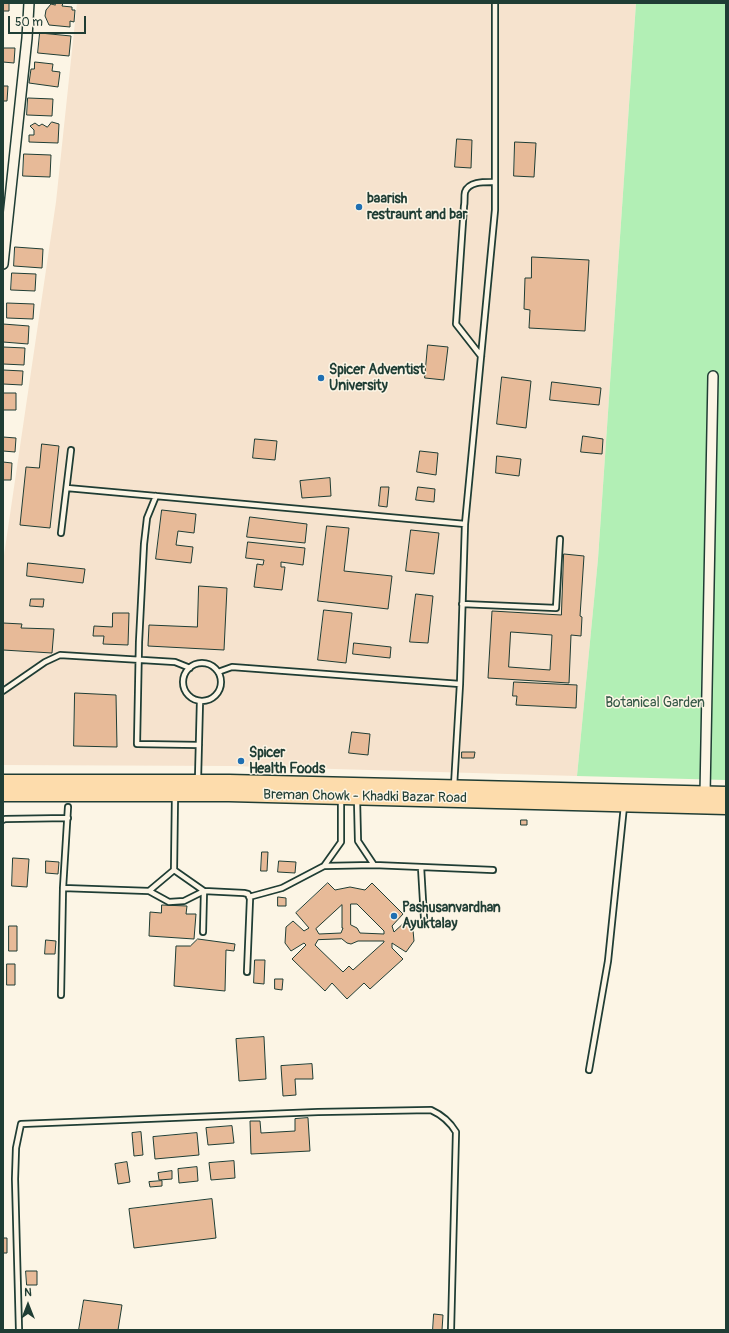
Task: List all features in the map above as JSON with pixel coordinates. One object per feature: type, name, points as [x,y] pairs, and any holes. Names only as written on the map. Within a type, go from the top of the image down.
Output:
[{"type":"main road","name":"Breman Chowk - Khadki Bazar Road","points":[[3,782],[198,788],[341,797],[726,807]]},
{"type":"main road","name":"Breman Chowk - Khadki Bazar Road","points":[[3,794],[175,794],[198,788],[454,787],[726,794]]},
{"type":"street","points":[[3,264],[26,46],[29,3]]},
{"type":"street","points":[[705,794],[713,376]]},
{"type":"lane","points":[[454,787],[460,684],[465,524],[495,210],[495,3]]},
{"type":"lane","points":[[481,356],[456,324],[464,206],[466,191],[472,184],[495,182]]},
{"type":"lane","points":[[61,533],[70,450]]},
{"type":"lane","points":[[67,488],[465,524]]},
{"type":"lane","points":[[156,496],[147,518],[144,544],[139,642],[137,744],[199,745]]},
{"type":"lane","points":[[462,604],[556,608],[560,539]]},
{"type":"lane","points":[[3,690],[45,662],[60,655],[175,662],[190,668]]},
{"type":"lane","points":[[205,663],[215,667],[222,682],[219,692],[211,699],[200,701],[190,697],[184,688],[184,677],[190,668],[194,665],[205,663]]},
{"type":"lane","points":[[218,672],[232,667],[460,684]]},
{"type":"lane","points":[[198,788],[200,701]]},
{"type":"lane","points":[[149,891],[174,870],[175,794]]},
{"type":"lane","points":[[324,866],[341,842],[341,797]]},
{"type":"lane","points":[[357,797],[358,841],[374,865]]},
{"type":"lane","points":[[589,1070],[608,961],[624,804]]},
{"type":"lane","points":[[61,995],[63,888],[68,807]]},
{"type":"lane","points":[[3,820],[68,818]]},
{"type":"lane","points":[[249,897],[282,888],[324,866],[374,865],[493,870]]},
{"type":"lane","points":[[421,867],[424,918]]},
{"type":"lane","points":[[174,870],[204,891]]},
{"type":"lane","points":[[63,888],[149,891],[169,902],[184,901],[204,891],[248,894],[247,972]]},
{"type":"lane","points":[[203,932],[204,891]]},
{"type":"lane","points":[[19,1330],[15,1179],[16,1148],[21,1124],[318,1112],[430,1110],[446,1119],[456,1132],[451,1330]]},
{"type":"shaded area","name":"Spicer Adventist University","points":[[77,3],[636,3],[598,559],[577,776],[231,766],[3,765],[3,562],[56,202]]},
{"type":"green space","name":"Botanical Garden","points":[[636,3],[726,3],[726,780],[577,776],[598,559]]},
{"type":"building","points":[[3,3],[9,3],[9,11],[3,11]]},
{"type":"building","points":[[55,3],[63,3],[62,6],[72,7],[72,10],[75,10],[74,22],[70,21],[70,27],[49,25],[45,16],[46,10],[51,4],[55,5]]},
{"type":"building","points":[[40,33],[71,36],[69,56],[38,53]]},
{"type":"building","points":[[3,48],[15,48],[14,63],[3,62]]},
{"type":"building","points":[[35,62],[53,64],[52,71],[60,72],[58,87],[29,83],[31,69],[34,69]]},
{"type":"building","points":[[3,86],[8,86],[7,101],[3,101]]},
{"type":"building","points":[[28,98],[53,99],[52,116],[27,115]]},
{"type":"building","points":[[52,122],[59,124],[58,143],[29,142],[29,135],[34,135],[34,130],[30,126],[35,123],[39,126],[42,124],[47,127]]},
{"type":"building","points":[[457,139],[472,140],[471,168],[455,167]]},
{"type":"building","points":[[515,142],[536,143],[534,177],[514,176]]},
{"type":"building","points":[[24,154],[51,155],[50,177],[23,176]]},
{"type":"building","points":[[15,247],[43,249],[42,268],[14,266]]},
{"type":"building","points":[[532,257],[589,260],[585,331],[529,328],[530,310],[524,309],[525,278],[531,278]]},
{"type":"building","points":[[12,273],[36,274],[35,291],[11,290]]},
{"type":"building","points":[[7,303],[34,304],[33,319],[7,318]]},
{"type":"building","points":[[3,324],[29,326],[28,344],[3,342]]},
{"type":"building","points":[[428,345],[448,347],[444,380],[425,378]]},
{"type":"building","points":[[3,347],[25,348],[24,365],[3,364]]},
{"type":"building","points":[[3,370],[23,371],[22,385],[3,384]]},
{"type":"building","points":[[502,377],[531,381],[526,428],[497,424]]},
{"type":"building","points":[[552,382],[601,388],[599,405],[550,400]]},
{"type":"building","points":[[3,393],[16,393],[16,410],[3,410]]},
{"type":"building","points":[[583,436],[603,439],[602,454],[581,452]]},
{"type":"building","points":[[3,437],[16,438],[15,452],[3,451]]},
{"type":"building","points":[[255,439],[277,441],[275,460],[253,458]]},
{"type":"building","points":[[42,444],[59,446],[50,528],[20,525],[26,467],[39,468]]},
{"type":"building","points":[[420,451],[438,453],[436,475],[417,472]]},
{"type":"building","points":[[497,456],[521,459],[519,476],[496,473]]},
{"type":"building","points":[[3,462],[12,463],[11,480],[3,480]]},
{"type":"building","points":[[330,478],[331,496],[302,498],[300,481]]},
{"type":"building","points":[[381,487],[389,487],[387,507],[379,506]]},
{"type":"building","points":[[418,487],[435,489],[434,502],[416,500]]},
{"type":"building","points":[[162,510],[196,514],[194,533],[178,531],[176,545],[193,547],[191,563],[156,559]]},
{"type":"building","points":[[250,517],[307,524],[305,543],[247,537]]},
{"type":"building","points":[[327,526],[349,528],[344,571],[392,576],[388,609],[318,601]]},
{"type":"building","points":[[411,530],[439,533],[434,574],[406,571]]},
{"type":"building","points":[[248,542],[305,548],[303,565],[281,562],[281,567],[285,567],[282,590],[254,587],[257,564],[263,565],[264,560],[246,558]]},
{"type":"building","points":[[564,554],[584,556],[580,616],[582,617],[581,636],[571,635],[569,683],[488,678],[492,611],[561,615]],"holes":[[[511,632],[552,635],[550,670],[509,667]]]},
{"type":"building","points":[[28,563],[85,569],[83,583],[27,576]]},
{"type":"building","points":[[199,586],[227,588],[224,650],[148,646],[149,625],[197,627]]},
{"type":"building","points":[[416,594],[433,596],[428,643],[410,642]]},
{"type":"building","points":[[31,599],[44,599],[43,607],[30,606]]},
{"type":"building","points":[[324,610],[352,613],[346,663],[318,660]]},
{"type":"building","points":[[113,613],[129,613],[128,645],[103,644],[104,636],[93,636],[94,626],[112,627]]},
{"type":"building","points":[[3,623],[22,624],[21,628],[54,629],[52,653],[3,650]]},
{"type":"building","points":[[354,643],[391,647],[390,658],[353,654]]},
{"type":"building","points":[[514,682],[577,685],[576,708],[516,705],[517,696],[513,696]]},
{"type":"building","points":[[75,693],[116,695],[117,747],[74,746]]},
{"type":"building","points":[[352,732],[370,734],[368,755],[349,753]]},
{"type":"building","points":[[462,752],[475,752],[474,758],[462,758]]},
{"type":"building","points":[[521,820],[527,820],[527,825],[521,825]]},
{"type":"building","points":[[262,852],[268,852],[267,871],[261,871]]},
{"type":"building","points":[[13,858],[29,859],[27,887],[12,886]]},
{"type":"building","points":[[46,861],[59,862],[58,874],[46,873]]},
{"type":"building","points":[[279,861],[296,862],[295,873],[278,872]]},
{"type":"building","points":[[328,883],[335,890],[350,887],[365,890],[372,883],[403,914],[392,926],[394,932],[406,921],[413,930],[414,941],[406,952],[392,943],[392,948],[403,959],[370,989],[364,983],[347,999],[332,983],[325,991],[292,959],[306,945],[304,943],[291,951],[285,943],[286,927],[293,921],[304,931],[309,928],[296,913]],"holes":[[[351,904],[357,904],[384,931],[384,934],[360,933],[357,928],[351,925]],[[342,905],[343,928],[341,933],[319,934],[316,929]],[[342,939],[351,944],[358,941],[384,942],[353,970],[349,966],[343,972],[315,945],[318,940]]]},
{"type":"building","points":[[278,897],[286,898],[286,906],[278,906]]},
{"type":"building","points":[[162,905],[187,906],[186,914],[196,914],[194,939],[149,936],[150,912],[161,913]]},
{"type":"building","points":[[9,926],[17,926],[17,951],[9,951]]},
{"type":"building","points":[[198,939],[235,944],[234,951],[226,950],[225,991],[174,986],[176,946],[190,946]]},
{"type":"building","points":[[46,940],[56,941],[55,954],[45,954]]},
{"type":"building","points":[[255,960],[265,960],[264,984],[254,983]]},
{"type":"building","points":[[7,964],[15,964],[15,985],[7,985]]},
{"type":"building","points":[[275,979],[283,979],[282,990],[275,989]]},
{"type":"building","points":[[264,1037],[266,1079],[239,1081],[236,1039]]},
{"type":"building","points":[[312,1064],[313,1079],[295,1079],[296,1095],[283,1096],[281,1066]]},
{"type":"building","points":[[308,1118],[310,1151],[251,1154],[250,1121],[260,1121],[261,1133],[295,1131],[295,1119]]},
{"type":"building","points":[[232,1126],[234,1143],[208,1145],[206,1128]]},
{"type":"building","points":[[141,1132],[143,1155],[134,1156],[132,1133]]},
{"type":"building","points":[[197,1133],[199,1155],[155,1159],[153,1137]]},
{"type":"building","points":[[234,1161],[235,1178],[211,1180],[209,1163]]},
{"type":"building","points":[[127,1162],[130,1182],[118,1184],[115,1164]]},
{"type":"building","points":[[197,1167],[198,1181],[179,1183],[178,1169]]},
{"type":"building","points":[[172,1171],[172,1179],[159,1180],[158,1173]]},
{"type":"building","points":[[162,1181],[162,1186],[150,1187],[149,1182]]},
{"type":"building","points":[[212,1199],[216,1238],[134,1248],[129,1209]]},
{"type":"building","points":[[3,1238],[7,1238],[7,1253],[3,1253]]},
{"type":"building","points":[[26,1271],[37,1271],[37,1285],[27,1285]]},
{"type":"building","points":[[84,1300],[122,1305],[118,1330],[79,1330]]},
{"type":"building","points":[[434,1314],[443,1315],[442,1330],[433,1330]]},
{"type":"place","name":"baarish restraunt and bar","points":[[359,207]]},
{"type":"place","name":"Spicer Adventist University","points":[[321,378]]},
{"type":"place","name":"Spicer Health Foods","points":[[241,761]]},
{"type":"place","name":"Pashusanvardhan Ayuktalay","points":[[394,916]]}]
